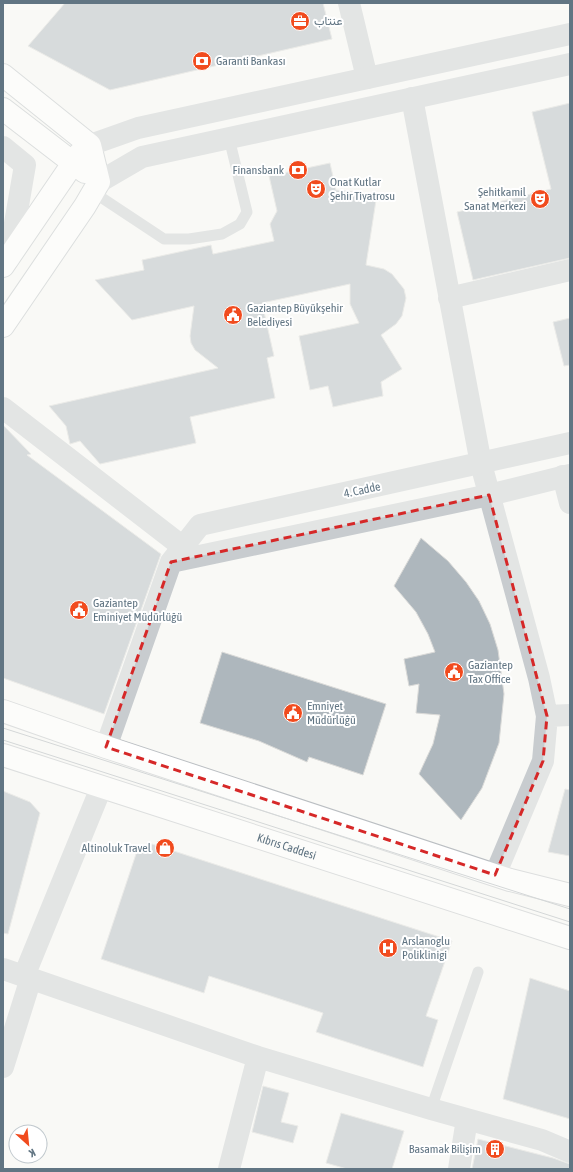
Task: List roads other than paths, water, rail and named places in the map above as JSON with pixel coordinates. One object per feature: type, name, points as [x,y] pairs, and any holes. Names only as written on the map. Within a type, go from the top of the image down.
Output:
[{"type":"main road","points":[[3,75],[81,154],[96,187],[3,326]]},
{"type":"main road","points":[[3,109],[81,154]]},
{"type":"main road","points":[[6,262],[81,154]]},
{"type":"main road","points":[[3,712],[495,875],[570,895]]},
{"type":"main road","name":"Kıbrıs Caddesi","points":[[3,755],[101,788],[570,938]]},
{"type":"street","points":[[349,3],[366,78]]},
{"type":"street","points":[[81,154],[138,128],[570,34]]},
{"type":"street","points":[[96,187],[142,157],[570,64]]},
{"type":"street","points":[[412,98],[481,464],[539,678],[547,716],[543,761],[495,875]]},
{"type":"street","points":[[3,147],[25,165],[6,262]]},
{"type":"street","points":[[449,298],[570,270]]},
{"type":"street","points":[[3,408],[183,556],[489,495],[567,476],[570,503]]},
{"type":"street","name":"4. Cadde","points":[[106,747],[183,556],[200,525],[481,464],[570,443]]},
{"type":"street","points":[[547,716],[570,715]]},
{"type":"street","points":[[3,1067],[28,977],[101,788]]},
{"type":"street","points":[[3,969],[258,1057],[431,1109],[542,1140],[570,1152]]},
{"type":"street","points":[[230,1169],[258,1057]]},
{"type":"street","points":[[459,1169],[467,1119]]},
{"type":"lane","points":[[96,187],[164,240],[189,239],[222,234],[240,224],[247,212],[229,138]]},
{"type":"lane","points":[[431,1109],[478,972]]},
{"type":"tram line","points":[[3,728],[570,909]]},
{"type":"tram line","points":[[3,740],[570,922]]},
{"type":"place","name":"عنتاب","points":[[300,21]]},
{"type":"place","name":"Garanti Bankası","points":[[202,61]]},
{"type":"place","name":"Finansbank","points":[[298,170]]},
{"type":"place","name":"Onat Kutlar Şehir Tiyatrosu","points":[[316,189]]},
{"type":"place","name":"Şehitkamil Sanat Merkezi","points":[[540,199]]},
{"type":"place","name":"Gaziantep Büyükşehir Belediyesi","points":[[233,315]]},
{"type":"place","name":"Gaziantep Eminiyet Müdürlüğü","points":[[79,610]]},
{"type":"place","name":"Gaziantep Tax Office","points":[[454,672]]},
{"type":"place","name":"Emniyet Müdürlüğü","points":[[293,713]]},
{"type":"place","name":"Altinoluk Travel","points":[[165,848]]},
{"type":"place","name":"Arslanoglu Poliklinigi","points":[[388,948]]},
{"type":"place","name":"Basamak Bilişim","points":[[495,1149]]}]
